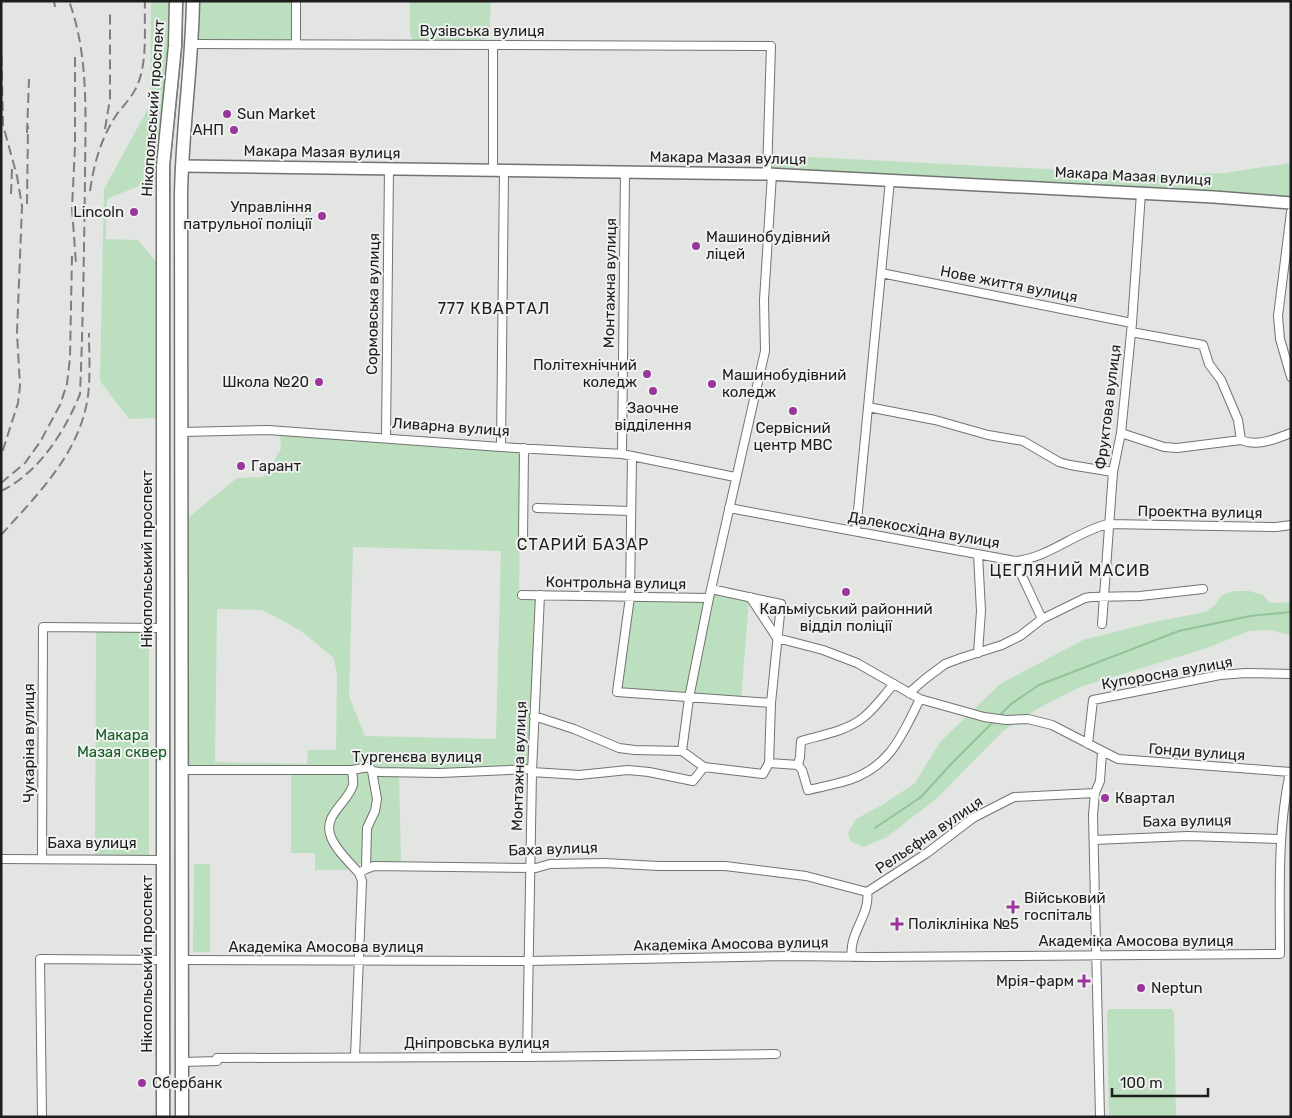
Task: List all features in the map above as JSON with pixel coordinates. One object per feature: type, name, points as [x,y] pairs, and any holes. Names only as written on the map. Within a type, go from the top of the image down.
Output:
[{"type":"main road","name":"Нікопольський проспект","points":[[163,1117],[163,166],[175,46],[176,1]]},
{"type":"main road","points":[[182,1117],[182,166],[193,44],[194,1]]},
{"type":"main road","name":"Макара Мазая вулиця","points":[[163,166],[769,174],[1214,197],[1291,203]]},
{"type":"main road","name":"Ливарна вулиця","points":[[163,432],[182,432]]},
{"type":"main road","name":"Баха вулиця","points":[[163,860],[182,860]]},
{"type":"street","points":[[296,1],[296,44]]},
{"type":"street","name":"Вузівська вулиця","points":[[193,44],[771,46],[769,174]]},
{"type":"street","points":[[492,45],[499,170],[501,447]]},
{"type":"street","name":"Сормовська вулиця","points":[[386,438],[389,169]]},
{"type":"street","name":"Монтажна вулиця","points":[[622,454],[625,172]]},
{"type":"street","points":[[682,751],[689,698],[709,598],[765,351],[764,300],[769,174]]},
{"type":"street","points":[[856,532],[890,180]]},
{"type":"street","name":"Фруктова вулиця","points":[[1102,624],[1108,524],[1113,472],[1121,433],[1132,323],[1141,193]]},
{"type":"street","points":[[1291,212],[1278,316],[1280,339],[1291,377]]},
{"type":"street","name":"Нове життя вулиця","points":[[882,273],[1132,323]]},
{"type":"street","points":[[1131,332],[1204,345],[1209,364],[1221,380],[1238,420],[1241,440]]},
{"type":"street","points":[[868,407],[936,420],[988,435],[1013,438],[1023,441],[1059,462],[1113,472]]},
{"type":"street","name":"Ливарна вулиця","points":[[182,432],[268,430],[622,454],[735,477]]},
{"type":"street","points":[[1121,433],[1164,447],[1177,448],[1241,440],[1249,444],[1257,443],[1291,433]]},
{"type":"street","points":[[523,541],[524,448]]},
{"type":"street","points":[[632,456],[630,597],[617,692],[771,703]]},
{"type":"street","points":[[537,508],[631,511]]},
{"type":"street","name":"Далекосхідна вулиця","points":[[729,508],[1015,561],[1040,556],[1091,528],[1108,524]]},
{"type":"street","name":"Проектна вулиця","points":[[1108,524],[1276,527],[1291,525]]},
{"type":"street","points":[[978,554],[981,611],[978,653]]},
{"type":"street","points":[[1015,561],[1042,619]]},
{"type":"street","points":[[534,716],[574,729],[619,748],[682,751],[704,767],[763,774],[769,763],[771,703],[781,604],[711,589]]},
{"type":"street","points":[[910,693],[925,678],[945,664],[1002,645],[1020,636],[1042,619],[1085,598],[1140,596],[1203,590]]},
{"type":"street","name":"Контрольна вулиця","points":[[522,595],[709,598]]},
{"type":"street","name":"Монтажна вулиця","points":[[527,1057],[529,867],[540,595]]},
{"type":"street","points":[[750,598],[777,638],[823,650],[856,663],[920,699],[984,717],[1041,721],[1102,752],[1100,781],[1095,793],[1094,840],[1100,1117]]},
{"type":"street","name":"Чукаріна вулиця","points":[[42,859],[43,627],[163,628]]},
{"type":"street","name":"Купоросна вулиця","points":[[1088,744],[1093,700],[1220,675],[1246,673],[1291,674]]},
{"type":"street","points":[[798,765],[801,741],[833,732],[863,718],[894,684]]},
{"type":"street","points":[[769,763],[798,765],[802,770],[808,790],[866,774],[889,755],[920,699]]},
{"type":"street","name":"Гонди вулиця","points":[[1102,752],[1124,760],[1290,772]]},
{"type":"street","name":"Тургенєва вулиця","points":[[182,770],[352,770],[370,767],[372,771],[440,773],[532,770]]},
{"type":"street","points":[[532,770],[579,775],[628,770],[649,772],[693,781],[704,767]]},
{"type":"street","points":[[352,770],[353,786],[331,817],[329,831],[339,850],[362,871]]},
{"type":"street","points":[[355,1057],[362,871],[367,828],[375,811],[377,799],[372,771]]},
{"type":"street","points":[[1280,839],[1290,772]]},
{"type":"street","name":"Рельєфна вулиця","points":[[867,892],[927,853],[974,818],[1014,797],[1095,793]]},
{"type":"street","name":"Баха вулиця","points":[[1094,840],[1188,836],[1280,839]]},
{"type":"street","name":"Академіка Амосова вулиця","points":[[182,960],[528,961],[788,956],[1280,954],[1280,839]]},
{"type":"street","name":"Баха вулиця","points":[[1,859],[163,860]]},
{"type":"street","name":"Баха вулиця","points":[[362,871],[374,866],[540,867],[550,864],[604,863],[658,866],[725,866],[806,876],[867,892]]},
{"type":"street","points":[[852,957],[851,947],[868,900],[867,892]]},
{"type":"street","points":[[42,1117],[40,959],[163,960]]},
{"type":"street","name":"Дніпровська вулиця","points":[[182,1062],[217,1061],[217,1058],[776,1054]]},
{"type":"green space","points":[[151,1],[174,1],[173,45],[159,131],[158,178],[107,199],[106,239],[138,240],[156,262],[157,418],[129,419],[100,381],[104,189],[150,105]]},
{"type":"green space","points":[[196,1],[294,1],[294,42],[195,42]]},
{"type":"green space","points":[[410,1],[491,1],[489,34],[485,39],[478,40],[413,40],[410,34]]},
{"type":"green space","points":[[771,155],[1160,175],[1224,173],[1291,163],[1291,201],[770,172]]},
{"type":"green space","points":[[280,433],[521,451],[519,597],[538,598],[529,766],[441,770],[356,767],[184,767],[185,520],[237,478],[264,477],[281,449]],"holes":[[[353,547],[501,551],[496,739],[365,736],[349,696]],[[217,609],[263,610],[301,631],[334,658],[337,676],[336,750],[308,750],[307,764],[215,762]]]},
{"type":"green space","points":[[712,591],[749,599],[741,700],[690,697]]},
{"type":"green space","points":[[1234,591],[1249,591],[1263,595],[1269,602],[1274,603],[1291,602],[1291,635],[1269,630],[1249,631],[1207,648],[1080,687],[1037,709],[1003,731],[937,798],[887,837],[863,847],[850,841],[848,833],[856,819],[914,784],[941,741],[1000,684],[1083,640],[1154,622],[1205,612],[1215,605],[1222,595]]},
{"type":"green space","points":[[631,598],[707,599],[688,697],[619,690]]},
{"type":"green space","name":"Макара Мазая сквер","points":[[96,632],[149,632],[149,855],[95,855]]},
{"type":"green space","points":[[351,772],[399,774],[401,863],[360,864],[348,870],[315,870],[315,853],[291,853],[291,773]]},
{"type":"green space","points":[[194,864],[210,864],[210,952],[193,952]]},
{"type":"green space","points":[[1109,1009],[1172,1009],[1174,1012],[1176,1117],[1109,1117],[1107,1012]]},
{"type":"waterway","points":[[999,716],[1011,704],[1039,685],[1179,631],[1250,616],[1291,612]]},
{"type":"waterway","points":[[875,828],[921,797],[994,721]]},
{"type":"tram line","points":[[170,1117],[170,166],[182,45],[183,1]]},
{"type":"railway","points":[[54,1],[55,7]]},
{"type":"railway","points":[[1,491],[27,473],[49,450],[67,422],[80,394],[83,314],[85,90],[80,45],[69,1]]},
{"type":"railway","points":[[90,191],[102,142],[111,123],[135,90],[143,66],[145,1]]},
{"type":"railway","points":[[105,129],[110,99],[110,14]]},
{"type":"railway","points":[[1,41],[3,125],[17,176],[22,206],[17,333],[20,386],[18,403],[1,456]]},
{"type":"railway","points":[[75,57],[75,147],[72,208],[76,264]]},
{"type":"railway","points":[[27,133],[29,79]]},
{"type":"railway","points":[[27,204],[28,126]]},
{"type":"railway","points":[[11,194],[12,169]]},
{"type":"railway","points":[[1,483],[25,463],[40,442],[60,405],[67,384],[70,358],[72,256]]},
{"type":"railway","points":[[1,535],[54,474],[65,457],[82,422],[88,394],[89,333]]},
{"type":"place","name":"Sun Market","points":[[227,114]]},
{"type":"place","name":"АНП","points":[[234,130]]},
{"type":"place","name":"Lincoln","points":[[134,212]]},
{"type":"place","name":"Управління патрульної поліції","points":[[322,216]]},
{"type":"place","name":"Машинобудівний ліцей","points":[[696,246]]},
{"type":"place","name":"Політехнічний коледж","points":[[647,374]]},
{"type":"place","name":"Школа №20","points":[[319,382]]},
{"type":"place","name":"Машинобудівний коледж","points":[[712,384]]},
{"type":"place","name":"Заочне відділення","points":[[653,391]]},
{"type":"place","name":"Сервісний центр МВС","points":[[793,411]]},
{"type":"place","name":"Гарант","points":[[241,466]]},
{"type":"place","name":"Кальміуський районний відділ поліції","points":[[846,592]]},
{"type":"place","name":"Квартал","points":[[1105,798]]},
{"type":"place","name":"Військовий госпіталь","points":[[1013,907]]},
{"type":"place","name":"Поліклініка №5","points":[[897,924]]},
{"type":"place","name":"Мрія-фарм","points":[[1084,981]]},
{"type":"place","name":"Neptun","points":[[1141,988]]},
{"type":"place","name":"Сбербанк","points":[[142,1083]]},
{"type":"district","name":"777 КВАРТАЛ","points":[[494,308]]},
{"type":"district","name":"СТАРИЙ БАЗАР","points":[[583,544]]},
{"type":"district","name":"ЦЕГЛЯНИЙ МАСИВ","points":[[1070,570]]}]
